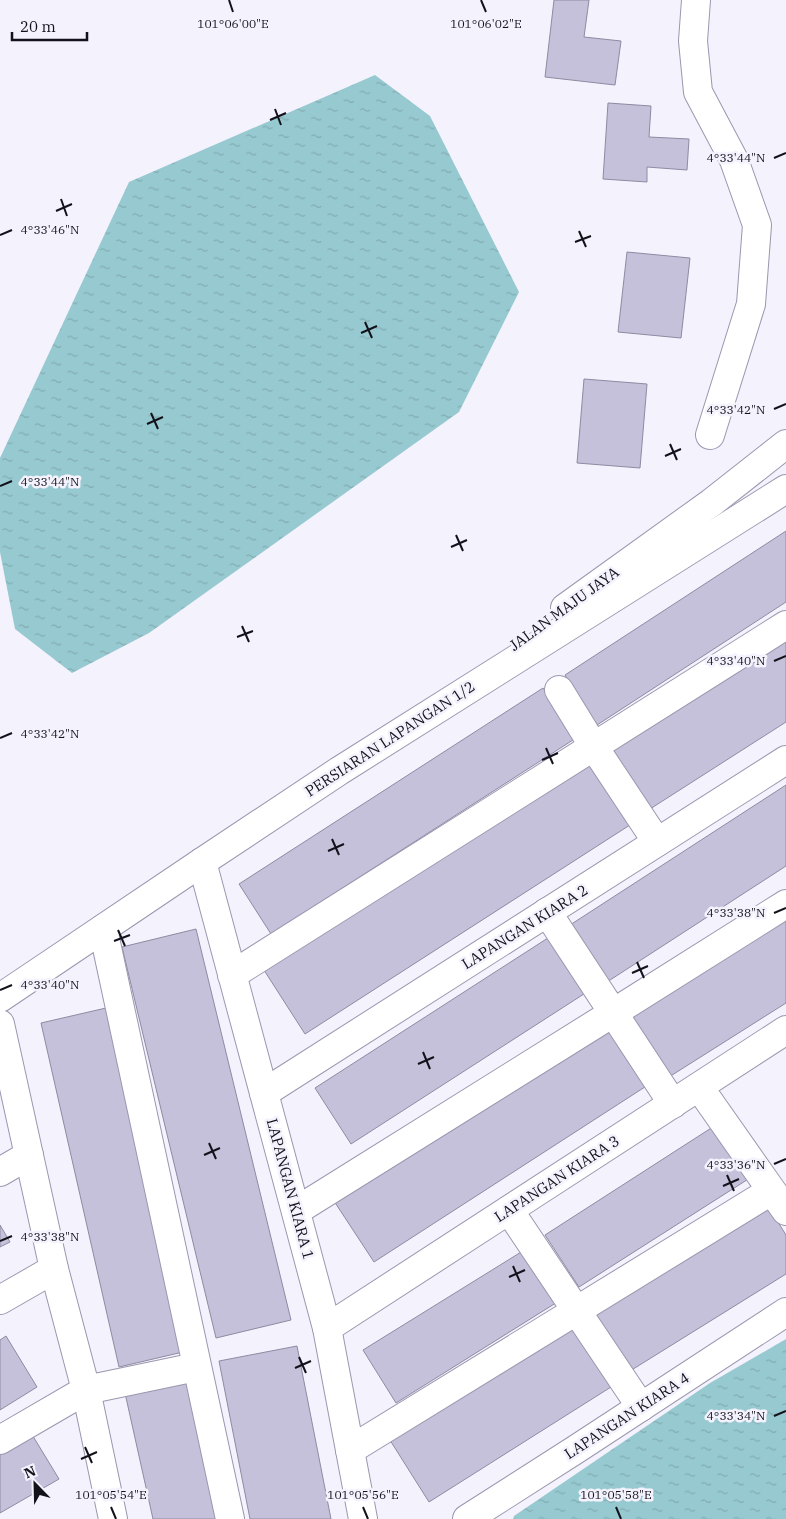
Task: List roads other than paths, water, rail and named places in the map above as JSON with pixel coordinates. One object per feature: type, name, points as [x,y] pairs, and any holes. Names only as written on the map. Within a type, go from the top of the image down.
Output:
[{"type":"street","points":[[696,0],[693,41],[698,92],[734,160],[757,225],[751,304],[710,435]]},
{"type":"street","name":"JALAN MAJU JAYA","points":[[339,772],[711,503],[786,444]]},
{"type":"street","name":"PERSIARAN LAPANGAN 1/2","points":[[0,998],[339,772],[786,489]]},
{"type":"street","points":[[232,975],[786,625]]},
{"type":"street","points":[[559,690],[657,842]]},
{"type":"street","name":"LAPANGAN KIARA 2","points":[[264,1093],[786,760]]},
{"type":"street","name":"LAPANGAN KIARA 1","points":[[202,862],[327,1328],[363,1519]]},
{"type":"street","points":[[296,1211],[786,904]]},
{"type":"street","points":[[547,912],[672,1104]]},
{"type":"street","points":[[103,929],[230,1519]]},
{"type":"street","points":[[0,1024],[54,1269],[86,1390],[105,1515]]},
{"type":"street","name":"LAPANGAN KIARA 3","points":[[327,1328],[786,1030]]},
{"type":"street","points":[[350,1450],[576,1311],[778,1201],[699,1087]]},
{"type":"street","points":[[0,1172],[29,1155]]},
{"type":"street","points":[[509,1210],[641,1407]]},
{"type":"street","points":[[0,1300],[54,1269]]},
{"type":"street","name":"LAPANGAN KIARA 4","points":[[467,1519],[786,1312]]},
{"type":"street","points":[[0,1440],[86,1390],[196,1367]]},
{"type":"water","points":[[375,75],[430,116],[519,292],[459,412],[149,633],[72,673],[15,629],[0,552],[0,458],[129,182]]},
{"type":"water","points":[[786,1339],[786,1519],[513,1519],[514,1516],[710,1383]]}]
